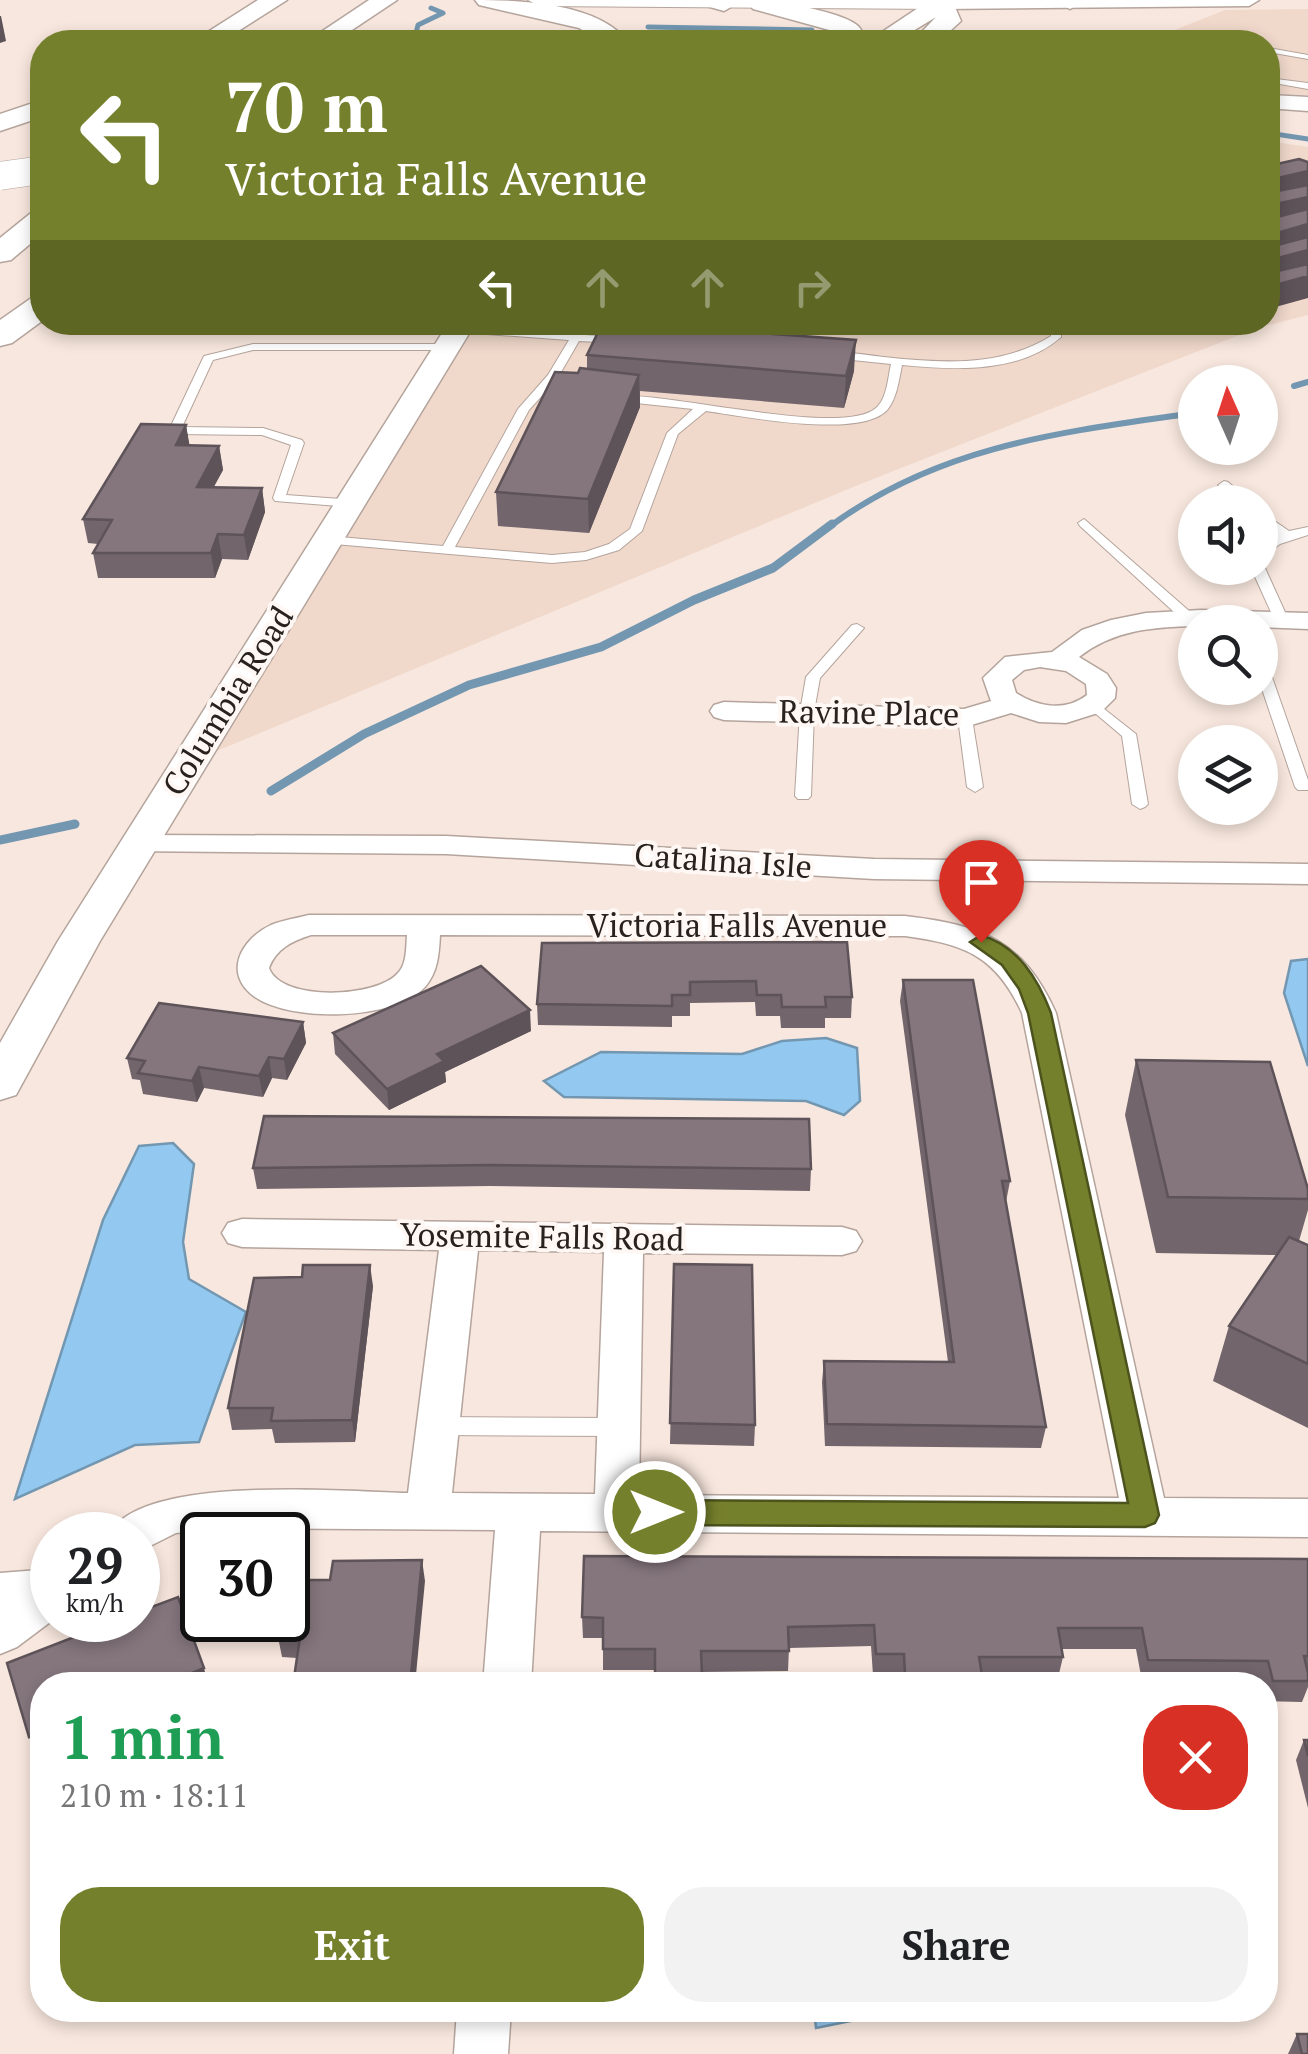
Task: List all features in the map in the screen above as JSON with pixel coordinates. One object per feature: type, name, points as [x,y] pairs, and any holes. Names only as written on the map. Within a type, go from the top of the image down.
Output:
[{"type":"highway","points":[[223,30],[275,0]]},
{"type":"highway","points":[[296,30],[340,0]]},
{"type":"highway","points":[[337,30],[384,0]]},
{"type":"highway","points":[[488,0],[586,22],[604,30]]},
{"type":"highway","points":[[899,30],[943,2],[949,22],[939,30]]},
{"type":"highway","points":[[761,4],[847,30]]},
{"type":"highway","points":[[208,30],[236,22]]},
{"type":"highway","points":[[0,124],[30,113]]},
{"type":"highway","points":[[0,184],[30,161]]},
{"type":"highway","points":[[0,176],[30,172]]},
{"type":"highway","points":[[0,252],[30,228]]},
{"type":"highway","points":[[0,336],[30,315]]},
{"type":"main road","points":[[539,0],[574,0]]},
{"type":"main road","points":[[588,0],[761,4],[943,2]]},
{"type":"street","points":[[943,2],[1248,0]]},
{"type":"street","points":[[1280,103],[1308,104]]},
{"type":"street","name":"Columbia Road","points":[[0,1084],[78,942],[456,335]]},
{"type":"street","points":[[1059,660],[1092,635],[1121,624],[1178,621]]},
{"type":"street","points":[[1030,660],[1059,660],[1088,671],[1098,680],[1101,698],[1094,705],[1073,714],[1054,715],[1012,704],[997,688],[996,678],[1003,670],[1030,660]]},
{"type":"street","name":"Ravine Place","points":[[724,711],[964,718],[1012,704]]},
{"type":"street","name":"Catalina Isle","points":[[139,844],[428,844],[874,869],[1308,874]]},
{"type":"street","name":"Victoria Falls Avenue","points":[[424,926],[906,926],[946,930],[981,942],[1010,960],[1030,988],[1040,1013],[1145,1515]]},
{"type":"street","name":"Yosemite Falls Road","points":[[242,1232],[842,1241]]},
{"type":"street","points":[[428,1512],[460,1236]]},
{"type":"street","points":[[617,1512],[624,1238]]},
{"type":"street","points":[[160,1520],[170,1515],[233,1510],[1308,1518]]},
{"type":"street","points":[[508,1672],[519,1512]]},
{"type":"street","points":[[0,1593],[30,1592]]},
{"type":"street","points":[[0,1633],[30,1609]]},
{"type":"street","points":[[481,2054],[483,2022]]},
{"type":"lane","points":[[1280,53],[1308,57]]},
{"type":"lane","points":[[1280,58],[1287,54]]},
{"type":"lane","points":[[1280,82],[1308,86]]},
{"type":"lane","points":[[351,503],[280,498],[298,443],[263,432],[174,430],[208,358],[253,347],[428,335]]},
{"type":"lane","points":[[505,335],[633,341]]},
{"type":"lane","points":[[448,550],[524,409],[554,377],[579,335]]},
{"type":"lane","points":[[822,354],[960,364],[1011,361],[1042,349],[1056,335]]},
{"type":"lane","points":[[596,395],[840,422],[866,419],[886,402],[898,360]]},
{"type":"lane","points":[[542,389],[560,391]]},
{"type":"lane","points":[[328,540],[552,559],[586,556],[614,546],[636,531],[673,434],[703,407]]},
{"type":"lane","points":[[1084,523],[1178,608]]},
{"type":"lane","points":[[1278,529],[1286,535]]},
{"type":"lane","points":[[1278,539],[1308,531]]},
{"type":"lane","points":[[1270,585],[1295,621]]},
{"type":"lane","points":[[804,796],[807,712],[813,677],[857,628]]},
{"type":"lane","points":[[1094,705],[1129,734],[1140,804]]},
{"type":"lane","points":[[1275,705],[1303,787]]},
{"type":"lane","points":[[964,718],[975,788]]},
{"type":"lane","points":[[438,1426],[619,1427]]},
{"type":"shaded area","points":[[1308,9],[1308,95],[1280,94],[1280,30],[1175,30],[1225,10]]},
{"type":"shaded area","points":[[1280,143],[1308,147],[1308,315],[1280,322]]},
{"type":"shaded area","points":[[456,335],[1239,335],[863,483],[190,762]]},
{"type":"water","points":[[1308,959],[1308,1066],[1284,993],[1291,961]]},
{"type":"water","points":[[826,1038],[857,1048],[860,1101],[844,1115],[806,1101],[564,1097],[544,1081],[601,1052],[742,1054],[782,1041]]},
{"type":"water","points":[[173,1143],[194,1164],[183,1242],[189,1279],[246,1312],[199,1442],[135,1445],[15,1499],[103,1220],[139,1146]]},
{"type":"water","points":[[815,2022],[846,2022],[816,2028]]},
{"type":"building","points":[[1299,159],[1308,162],[1308,171],[1280,177],[1280,163]]},
{"type":"building","points":[[1308,185],[1308,197],[1280,203],[1280,191]]},
{"type":"building","points":[[1308,209],[1308,224],[1280,232],[1280,216]]},
{"type":"building","points":[[1308,237],[1308,250],[1280,257],[1280,244]]},
{"type":"building","points":[[1308,264],[1308,276],[1280,284],[1280,271]]},
{"type":"building","points":[[597,335],[788,335],[856,340],[846,376],[587,355]]},
{"type":"building","points":[[580,368],[639,375],[588,499],[496,492],[555,372],[578,373]]},
{"type":"building","points":[[141,424],[186,425],[176,445],[219,446],[197,487],[262,488],[244,535],[218,534],[211,553],[93,553],[112,520],[83,519]]},
{"type":"building","points":[[847,942],[852,997],[825,997],[826,1007],[782,1007],[781,995],[757,995],[756,981],[690,982],[690,995],[672,995],[672,1006],[537,1004],[542,943]]},
{"type":"building","points":[[481,966],[530,1010],[437,1054],[444,1061],[387,1089],[333,1033]]},
{"type":"building","points":[[903,980],[973,980],[1010,1181],[1002,1181],[1046,1427],[827,1424],[824,1361],[954,1362]]},
{"type":"building","points":[[159,1003],[303,1022],[284,1059],[269,1057],[259,1076],[199,1067],[192,1081],[138,1073],[145,1061],[127,1058]]},
{"type":"building","points":[[1136,1060],[1270,1062],[1308,1199],[1168,1197]]},
{"type":"building","points":[[264,1116],[809,1119],[811,1169],[489,1165],[253,1168]]},
{"type":"building","points":[[1289,1237],[1308,1245],[1308,1364],[1229,1326]]},
{"type":"building","points":[[674,1264],[752,1265],[755,1425],[670,1423]]},
{"type":"building","points":[[303,1265],[370,1265],[352,1420],[271,1421],[273,1408],[228,1408],[254,1278],[302,1277]]},
{"type":"building","points":[[584,1556],[1308,1559],[1308,1656],[1304,1656],[1308,1681],[1278,1681],[1278,1672],[1271,1672],[1268,1661],[1148,1660],[1142,1628],[1058,1628],[1063,1657],[979,1657],[982,1672],[905,1672],[904,1654],[876,1654],[874,1625],[788,1627],[789,1651],[701,1651],[702,1672],[655,1672],[655,1649],[603,1649],[603,1618],[582,1617]]},
{"type":"building","points":[[422,1560],[411,1672],[295,1672],[299,1642],[310,1642],[310,1580],[330,1580],[333,1561]]},
{"type":"building","points":[[178,1597],[180,1642],[194,1642],[204,1668],[194,1672],[30,1672],[29,1737],[7,1663],[61,1642],[160,1642],[160,1604]]},
{"type":"building","points":[[1297,2034],[1308,2034],[1308,2054],[1302,2054]]},
{"type":"waterway","points":[[417,30],[418,25],[443,13],[431,8]]},
{"type":"waterway","points":[[648,27],[812,30]]},
{"type":"waterway","points":[[1280,135],[1308,139]]},
{"type":"waterway","points":[[1294,386],[1308,382]]},
{"type":"waterway","points":[[829,527],[871,499],[959,460],[1050,436],[1178,415]]},
{"type":"waterway","points":[[271,791],[364,734],[469,685],[601,647],[694,600],[773,568],[832,524]]},
{"type":"waterway","points":[[0,840],[75,824]]},
{"type":"route","points":[[655,1512],[1145,1515],[1040,1013],[1030,988],[1010,960],[981,942]]}]
